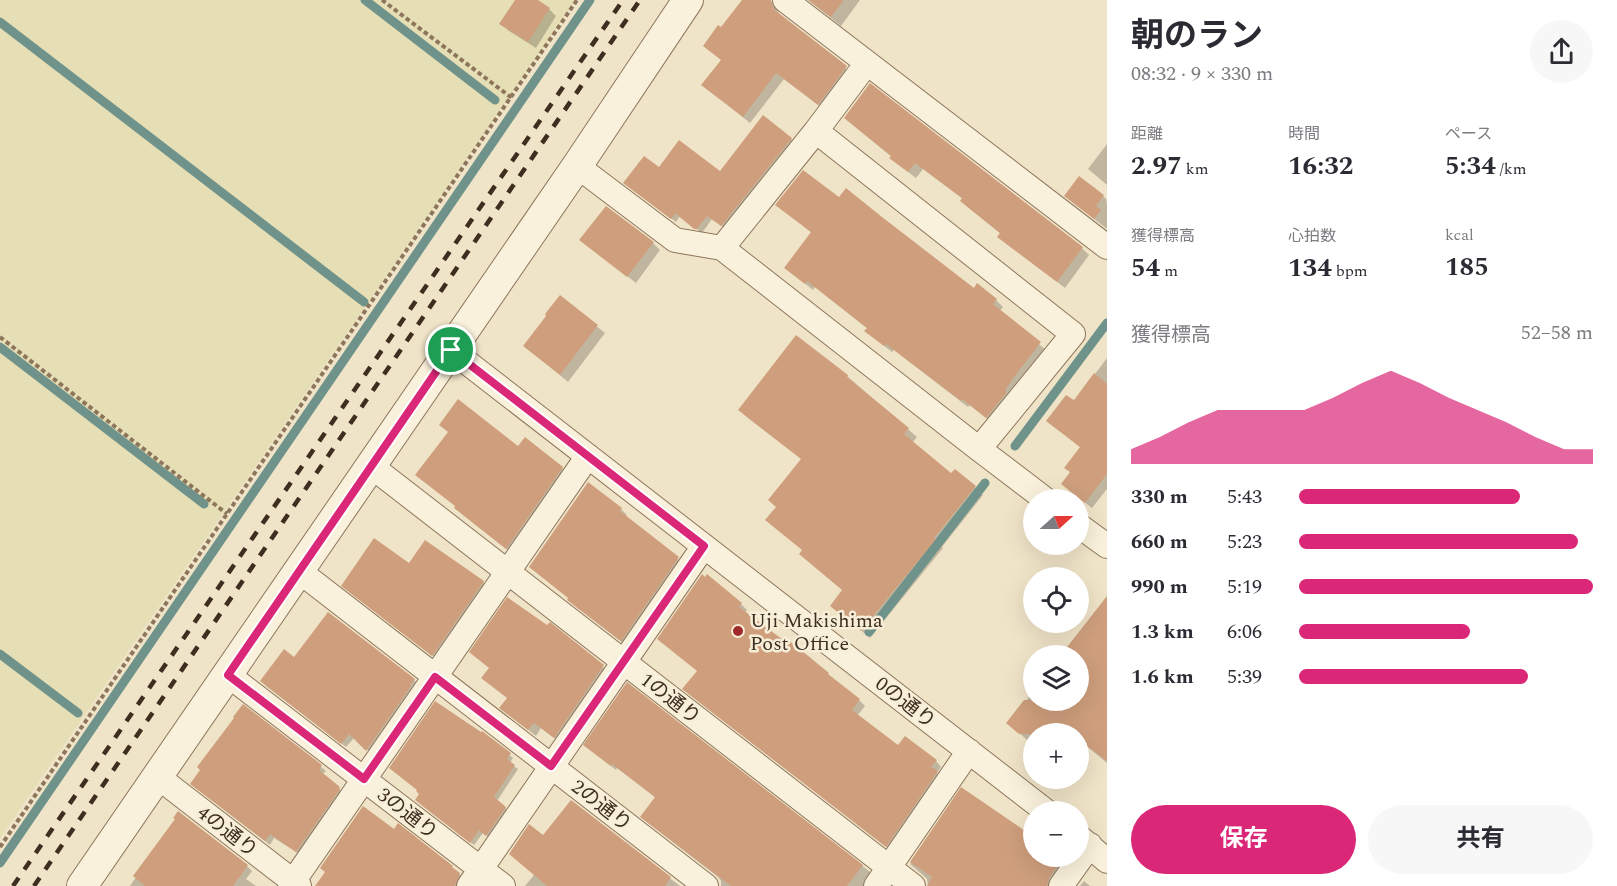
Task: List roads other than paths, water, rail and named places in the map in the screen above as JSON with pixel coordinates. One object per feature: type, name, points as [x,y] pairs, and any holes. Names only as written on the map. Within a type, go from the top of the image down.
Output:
[{"type":"street","points":[[88,884],[158,777],[577,166],[688,0]]},
{"type":"street","points":[[785,0],[1107,247]]},
{"type":"street","points":[[722,248],[867,63]]},
{"type":"street","points":[[816,130],[1073,334],[979,449]]},
{"type":"street","points":[[577,166],[675,240],[722,248],[1032,489]]},
{"type":"street","name":"0の通り","points":[[451,350],[1033,801]]},
{"type":"street","points":[[294,885],[364,779],[588,456]]},
{"type":"street","name":"1の通り","points":[[371,466],[624,662],[883,877],[913,886]]},
{"type":"street","points":[[1089,533],[1107,546]]},
{"type":"street","points":[[475,878],[704,546]]},
{"type":"street","name":"2の通り","points":[[299,571],[706,886]]},
{"type":"street","name":"3の通り","points":[[228,675],[364,779],[475,878],[503,886]]},
{"type":"street","points":[[883,877],[969,751]]},
{"type":"street","name":"4の通り","points":[[158,777],[294,885]]},
{"type":"street","points":[[1062,886],[1092,847]]},
{"type":"waterway","points":[[365,0],[495,100]]},
{"type":"waterway","points":[[0,863],[590,0]]},
{"type":"waterway","points":[[0,22],[364,302]]},
{"type":"waterway","points":[[1015,446],[1107,323]]},
{"type":"waterway","points":[[0,347],[204,504]]},
{"type":"waterway","points":[[869,632],[985,483]]},
{"type":"waterway","points":[[0,654],[78,713]]},
{"type":"railway","points":[[13,886],[623,0]]},
{"type":"railway","points":[[34,886],[640,0]]},
{"type":"place","name":"Uji Makishima Post Office","points":[[738,631]]}]
